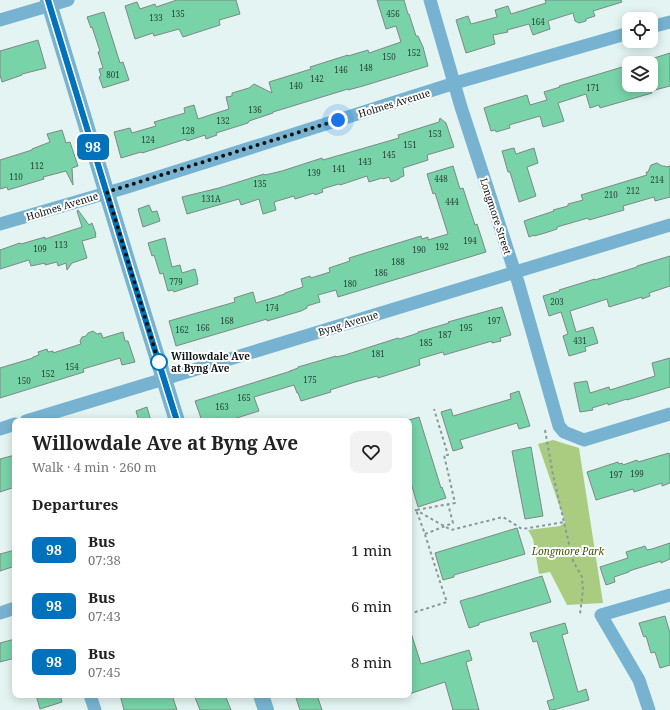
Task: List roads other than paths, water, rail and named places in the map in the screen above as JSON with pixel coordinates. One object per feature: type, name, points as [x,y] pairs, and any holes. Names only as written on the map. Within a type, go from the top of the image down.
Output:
[{"type":"street","points":[[0,20],[49,3],[68,0]]},
{"type":"street","name":"Longmore Street","points":[[430,0],[450,72],[455,83],[461,107],[514,272],[559,426],[564,432],[584,440],[670,414]]},
{"type":"street","points":[[49,3],[176,418]]},
{"type":"street","points":[[658,25],[670,22]]},
{"type":"street","name":"Holmes Avenue","points":[[0,224],[455,83],[622,35]]},
{"type":"street","name":"Byng Avenue","points":[[36,418],[670,225]]},
{"type":"street","points":[[0,429],[12,425]]},
{"type":"street","points":[[649,710],[639,680],[601,615],[670,595]]},
{"type":"street","points":[[0,613],[12,609]]},
{"type":"street","points":[[91,698],[95,710]]},
{"type":"street","points":[[262,698],[266,710]]},
{"type":"place","name":"Willowdale Ave at Byng Ave","points":[[159,362]]},
{"type":"park label","name":"Longmore Park","points":[[568,551]]}]
